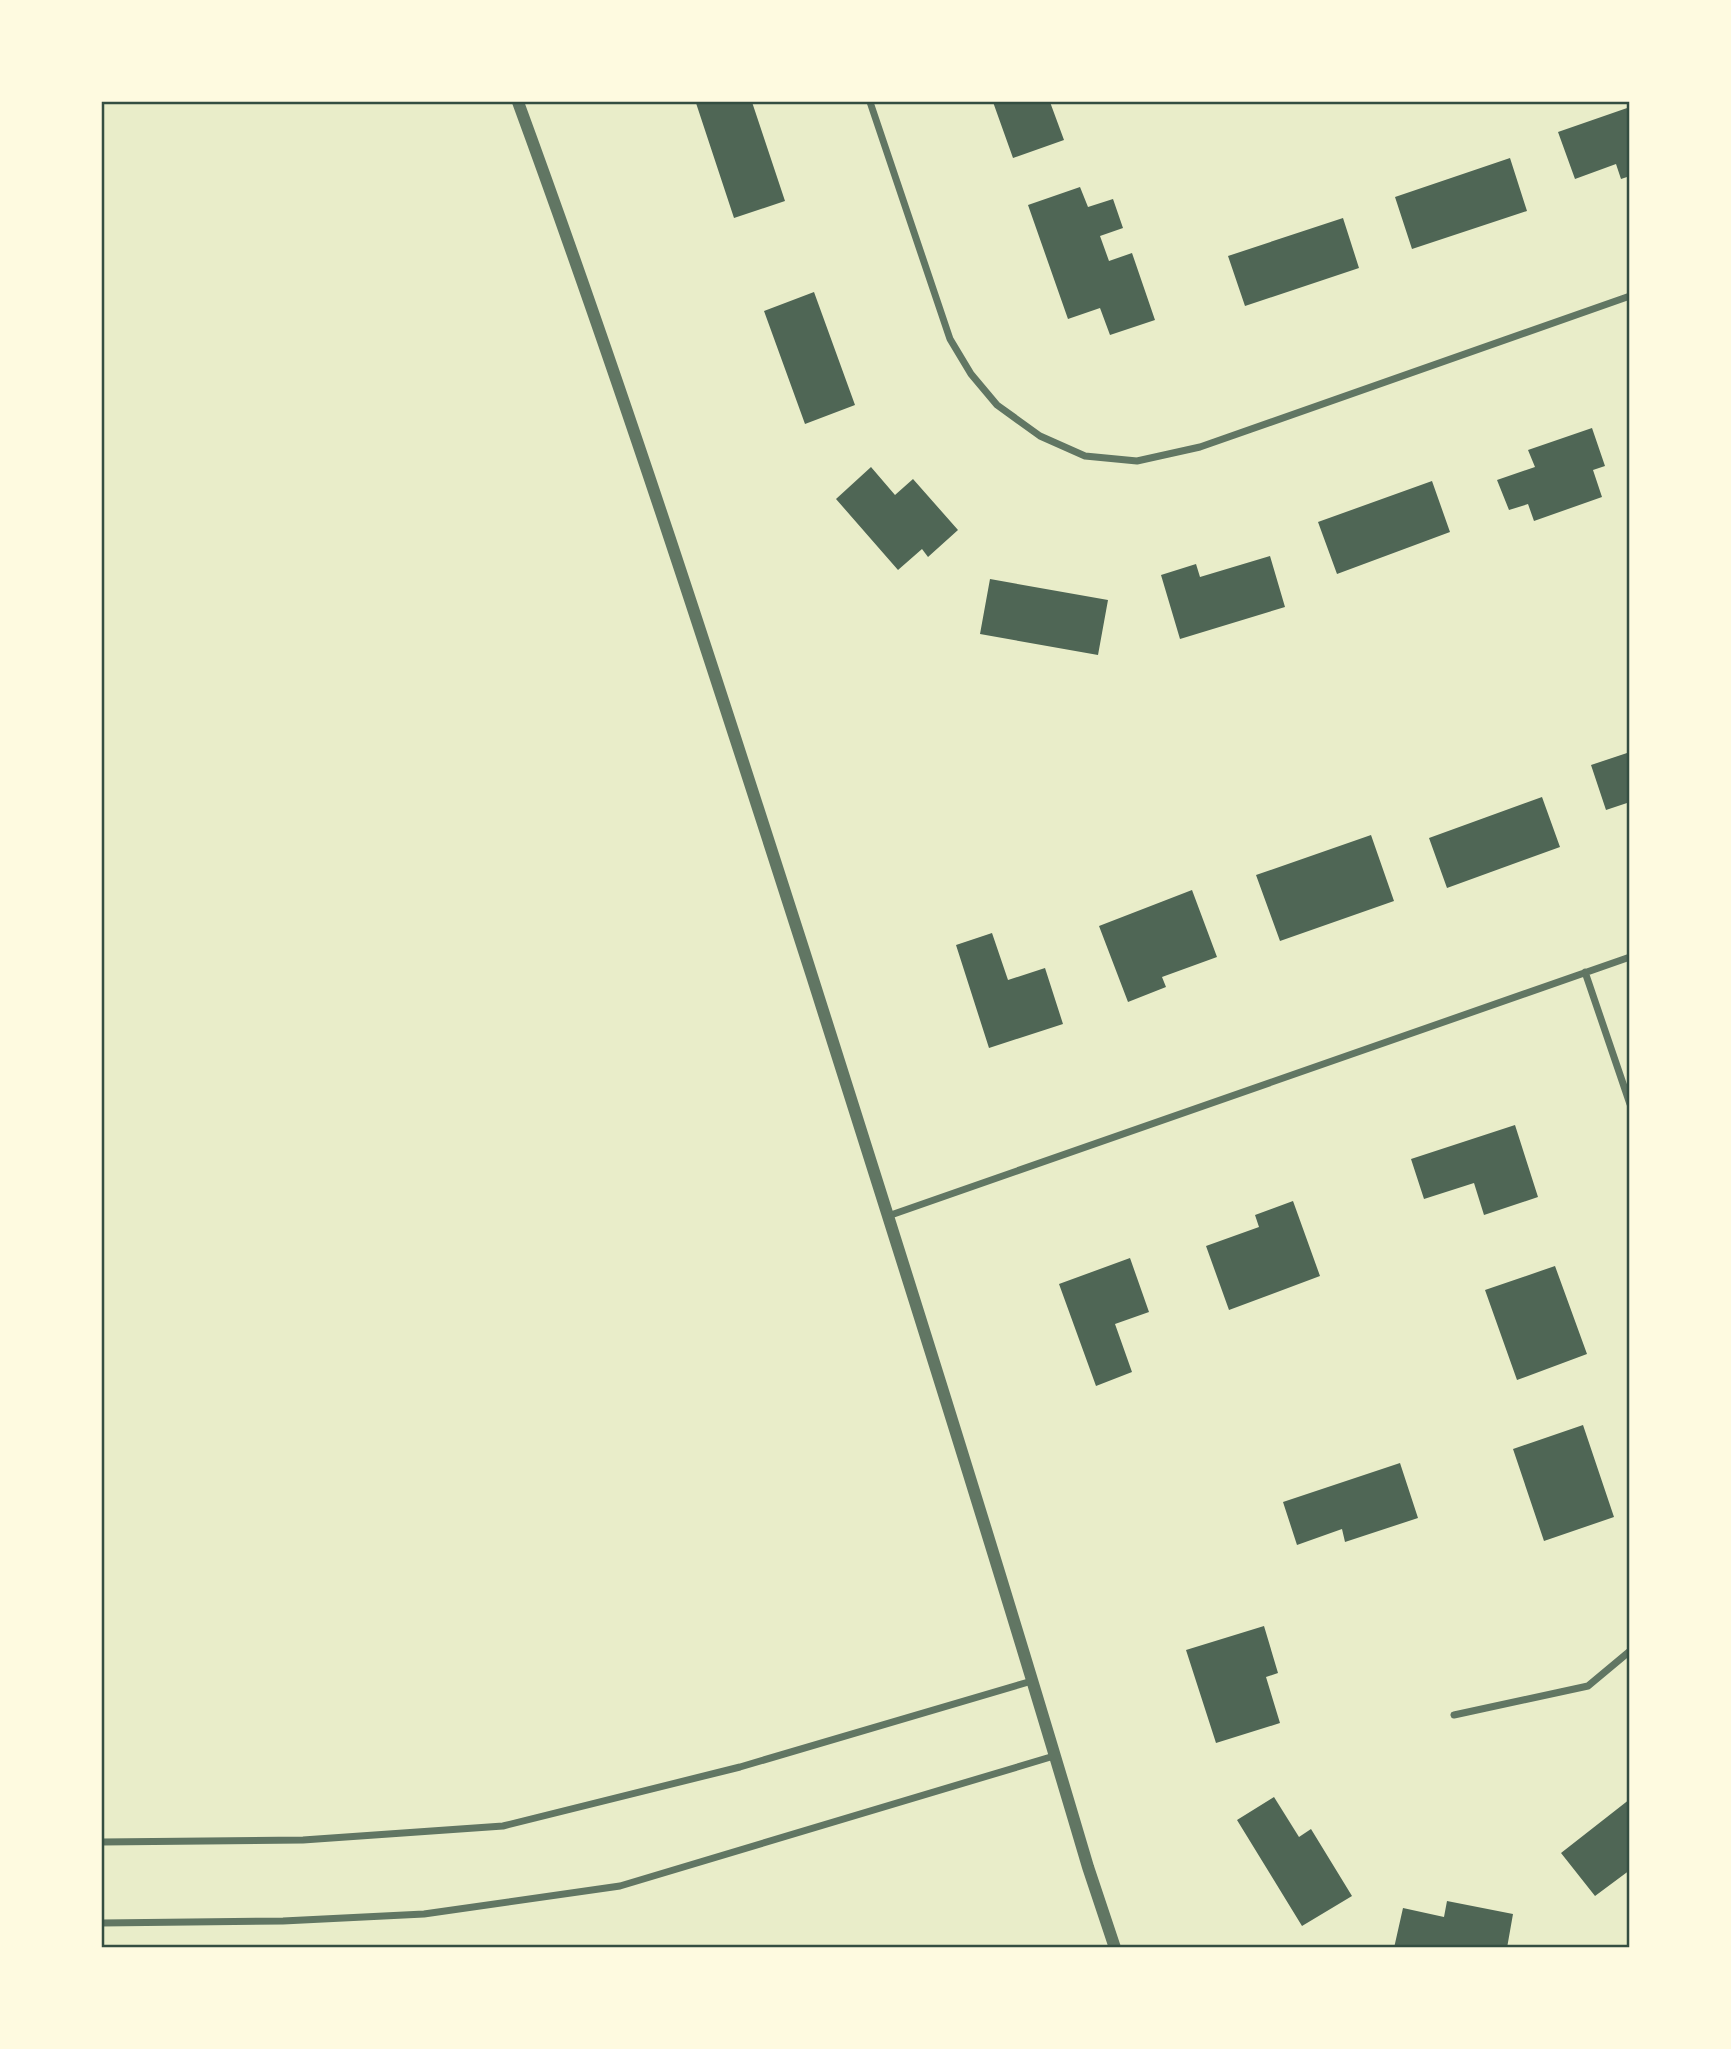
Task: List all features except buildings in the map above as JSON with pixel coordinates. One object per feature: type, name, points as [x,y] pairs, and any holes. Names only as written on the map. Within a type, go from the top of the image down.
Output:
[{"type":"street","points":[[518,102],[689,593],[888,1216],[1115,1948]]},
{"type":"street","points":[[870,102],[950,339],[971,374],[997,405],[1040,436],[1085,456],[1137,461],[1200,447],[1629,296]]},
{"type":"street","points":[[888,1216],[1629,957]]},
{"type":"street","points":[[1585,972],[1629,1104]]},
{"type":"street","points":[[1454,1715],[1588,1686],[1629,1651]]},
{"type":"street","points":[[102,1842],[303,1840],[503,1826],[740,1767],[1032,1681]]},
{"type":"street","points":[[102,1923],[283,1921],[424,1914],[620,1886],[1055,1756]]}]
